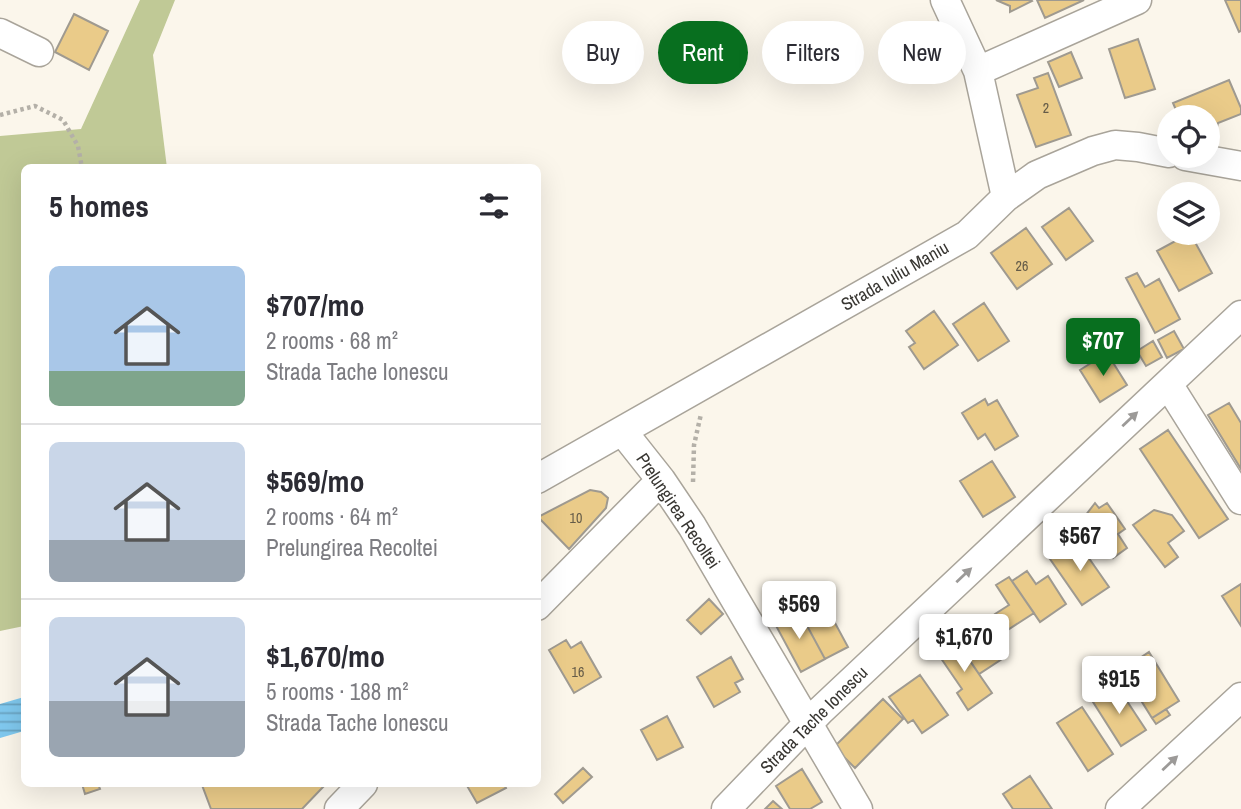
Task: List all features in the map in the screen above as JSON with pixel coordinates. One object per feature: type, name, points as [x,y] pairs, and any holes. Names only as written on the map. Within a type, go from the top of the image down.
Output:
[{"type":"street","points":[[945,0],[978,71],[1006,197]]},
{"type":"street","points":[[978,71],[1137,0]]},
{"type":"street","points":[[0,33],[39,52]]},
{"type":"street","name":"Strada Iuliu Maniu","points":[[541,477],[967,235],[1006,197],[1037,175],[1093,151],[1115,145],[1157,151]]},
{"type":"street","points":[[1220,162],[1241,166]]},
{"type":"street","name":"Strada Tache Ionescu","points":[[726,809],[808,724],[1241,315]]},
{"type":"street","points":[[1168,384],[1241,500]]},
{"type":"street","name":"Prelungirea Recoltei","points":[[623,432],[692,526],[858,809]]},
{"type":"street","points":[[541,602],[661,481]]},
{"type":"street","points":[[1119,809],[1241,697]]},
{"type":"street","points":[[339,809],[360,787]]},
{"type":"path","points":[[0,115],[35,106],[63,120],[78,146],[81,164]]},
{"type":"path","points":[[693,486],[694,445],[708,383]]},
{"type":"green space","points":[[140,0],[175,0],[153,55],[167,164],[21,164],[21,627],[0,631],[0,136],[81,129]]},
{"type":"water","points":[[21,698],[21,732],[0,738],[0,704]]},
{"type":"building","points":[[996,0],[1032,1],[1010,12],[1010,6]]},
{"type":"building","points":[[1037,0],[1084,0],[1045,18]]},
{"type":"building","points":[[1225,0],[1241,0],[1239,32]]},
{"type":"building","points":[[74,14],[108,31],[89,70],[55,52]]},
{"type":"building","points":[[1138,39],[1155,89],[1125,98],[1109,49]]},
{"type":"building","points":[[1071,52],[1082,78],[1059,87],[1048,62]]},
{"type":"building","points":[[1048,73],[1071,135],[1036,147],[1017,95],[1038,88],[1034,78]]},
{"type":"building","points":[[1229,80],[1241,114],[1220,122],[1220,105],[1173,103]]},
{"type":"building","points":[[1069,208],[1093,241],[1066,260],[1042,227]]},
{"type":"building","points":[[1026,228],[1052,264],[1017,289],[991,253]]},
{"type":"building","points":[[1168,245],[1197,245],[1212,273],[1179,291],[1157,251]]},
{"type":"building","points":[[1137,273],[1145,287],[1159,279],[1180,319],[1155,333],[1126,278]]},
{"type":"building","points":[[984,303],[1009,341],[978,361],[953,324]]},
{"type":"building","points":[[934,311],[958,345],[924,369],[909,347],[915,343],[906,331]]},
{"type":"building","points":[[1174,331],[1184,349],[1167,358],[1158,340]]},
{"type":"building","points":[[1153,341],[1162,357],[1146,366],[1137,351]]},
{"type":"building","points":[[1107,353],[1127,385],[1100,402],[1080,370]]},
{"type":"building","points":[[985,399],[988,405],[997,400],[1018,436],[995,450],[985,434],[978,439],[962,413]]},
{"type":"building","points":[[1229,403],[1241,423],[1241,469],[1208,415]]},
{"type":"building","points":[[1168,430],[1228,519],[1199,538],[1140,449]]},
{"type":"building","points":[[992,461],[1015,497],[983,517],[960,481]]},
{"type":"building","points":[[590,490],[601,492],[608,498],[606,508],[569,549],[541,520],[541,515]]},
{"type":"building","points":[[1095,503],[1099,508],[1107,503],[1125,529],[1118,534],[1127,548],[1113,558],[1082,520]]},
{"type":"building","points":[[1154,510],[1172,515],[1184,531],[1168,543],[1178,557],[1165,567],[1133,525]]},
{"type":"building","points":[[1077,541],[1109,587],[1082,605],[1050,559]]},
{"type":"building","points":[[1027,571],[1036,584],[1048,576],[1066,604],[1040,622],[1012,581]]},
{"type":"building","points":[[1009,577],[1034,613],[1006,631],[995,614],[1009,605],[996,585]]},
{"type":"building","points":[[1241,584],[1241,626],[1222,596]]},
{"type":"building","points":[[821,597],[848,647],[825,659],[798,609]]},
{"type":"building","points":[[709,599],[723,614],[701,634],[687,620]]},
{"type":"building","points":[[798,609],[825,659],[801,672],[774,622]]},
{"type":"building","points":[[971,617],[977,625],[982,622],[1000,648],[996,651],[1002,659],[979,674],[950,631]]},
{"type":"building","points":[[954,638],[992,693],[968,710],[957,693],[962,689],[936,651]]},
{"type":"building","points":[[566,640],[571,648],[581,642],[601,677],[574,693],[549,650]]},
{"type":"building","points":[[1149,652],[1179,701],[1152,718],[1122,670]]},
{"type":"building","points":[[731,657],[743,679],[735,683],[740,692],[714,707],[697,677]]},
{"type":"building","points":[[920,675],[948,715],[922,733],[913,720],[908,723],[889,697]]},
{"type":"building","points":[[1117,686],[1146,730],[1121,746],[1093,702]]},
{"type":"building","points":[[883,699],[903,719],[855,768],[834,747]]},
{"type":"building","points":[[1082,707],[1113,754],[1088,771],[1057,723]]},
{"type":"building","points":[[1166,709],[1170,715],[1156,724],[1152,718]]},
{"type":"building","points":[[667,716],[683,747],[657,760],[641,730]]},
{"type":"building","points":[[583,768],[592,777],[563,803],[555,794]]},
{"type":"building","points":[[802,769],[822,802],[810,809],[790,809],[776,786]]},
{"type":"building","points":[[1030,776],[1052,809],[1013,809],[1003,794]]},
{"type":"building","points":[[83,787],[99,787],[100,789],[85,794]]},
{"type":"building","points":[[203,787],[323,787],[302,809],[211,809]]},
{"type":"building","points":[[468,787],[506,787],[506,788],[477,803]]},
{"type":"building","points":[[773,801],[782,809],[765,809]]}]
